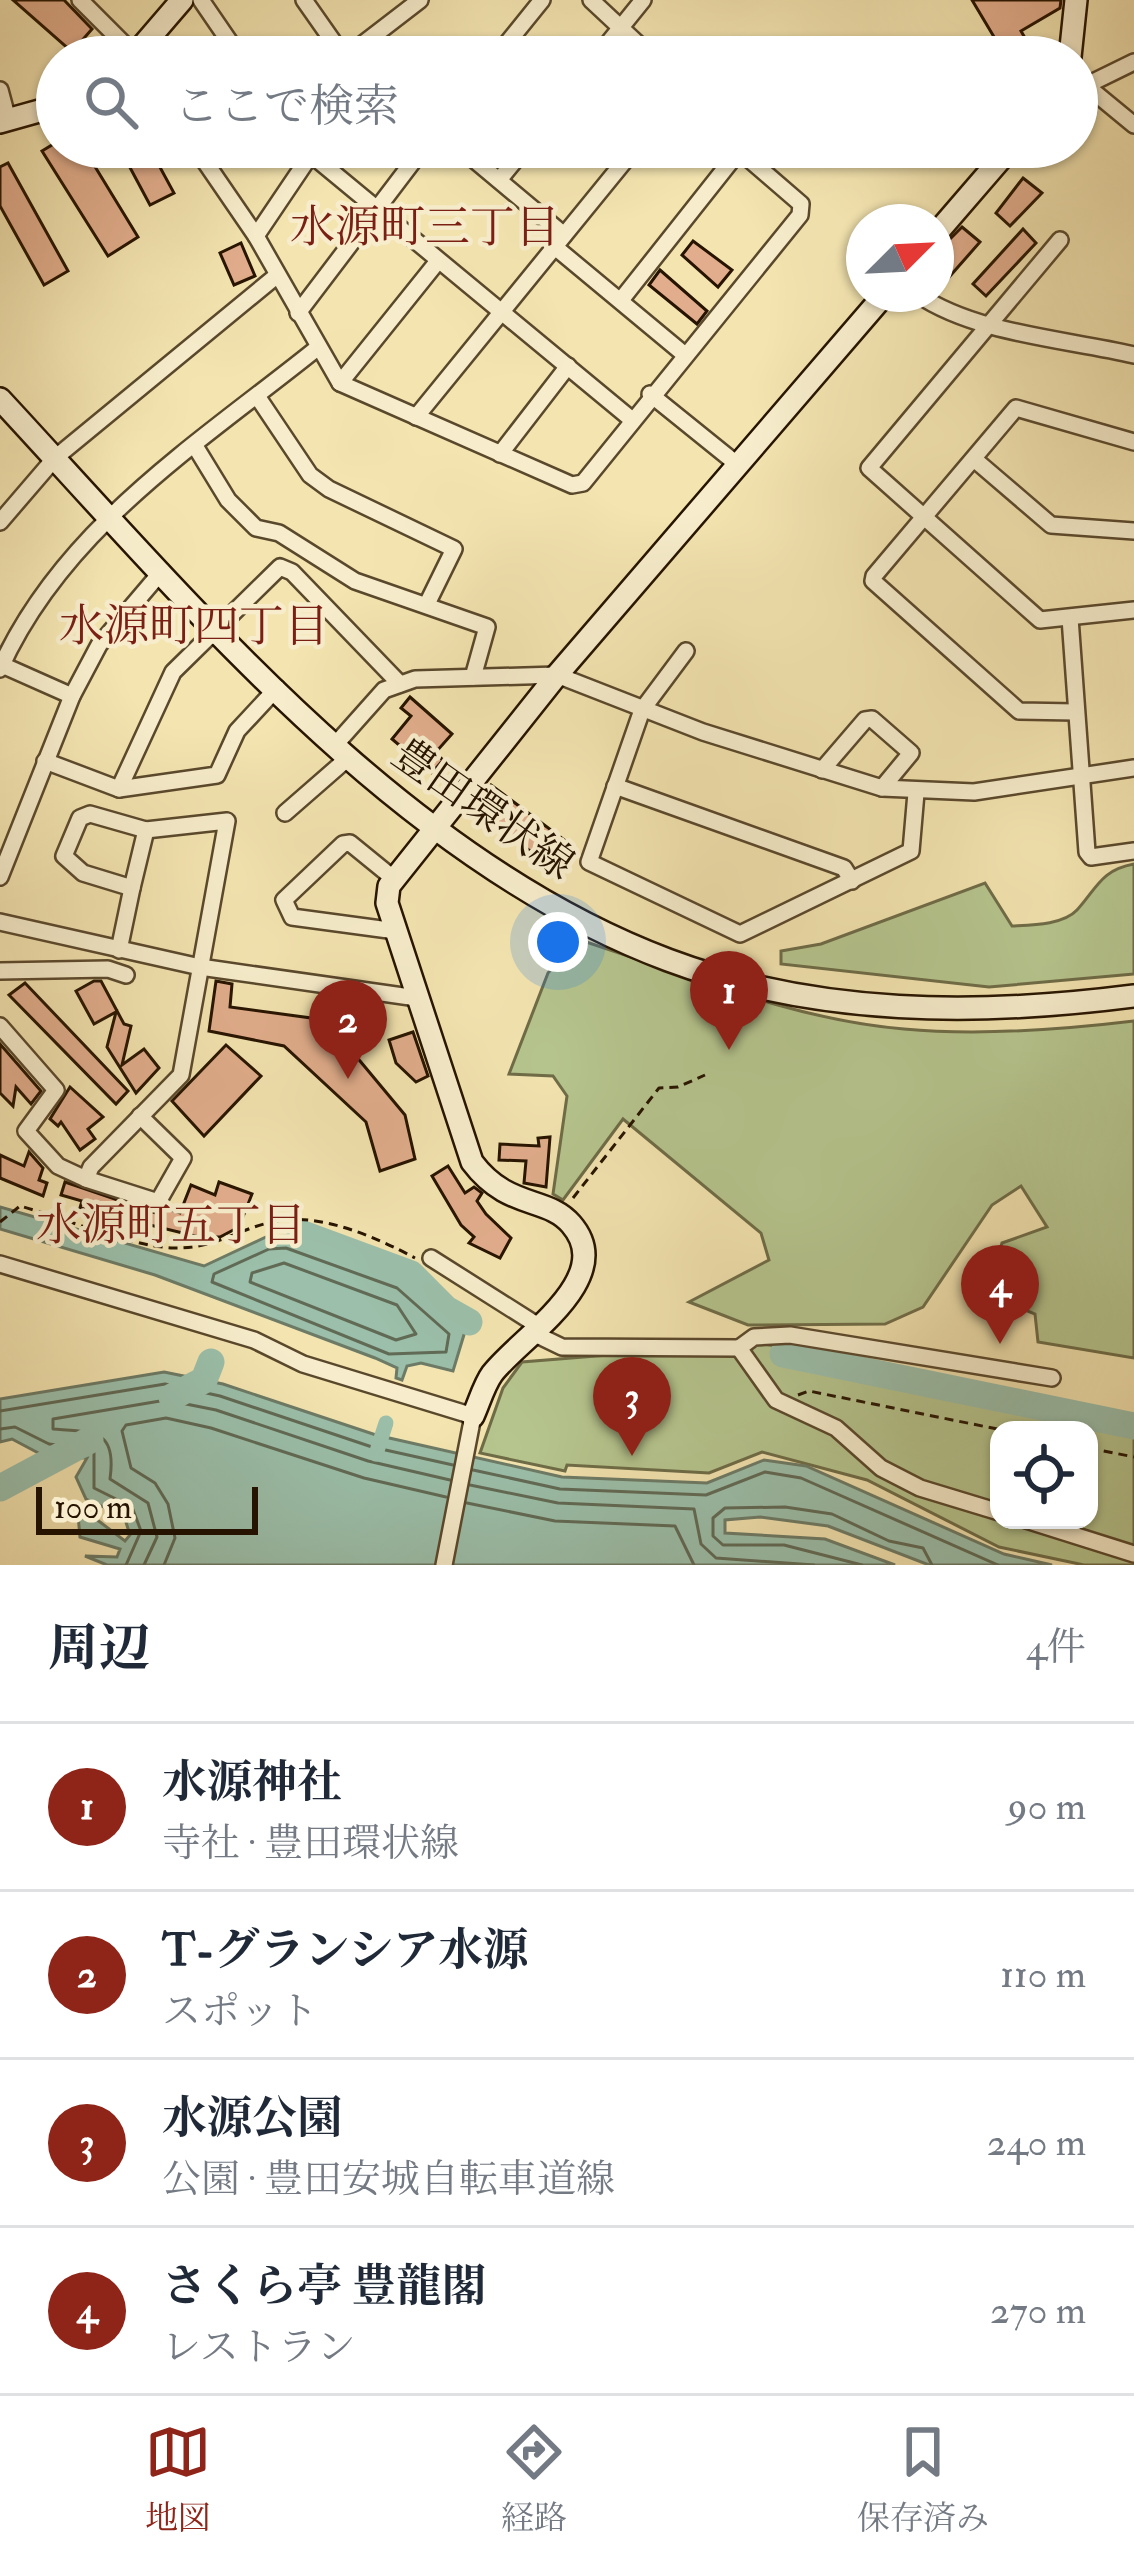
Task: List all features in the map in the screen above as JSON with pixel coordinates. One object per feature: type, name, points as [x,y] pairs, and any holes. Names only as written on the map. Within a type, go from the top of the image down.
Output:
[{"type":"street","points":[[80,0],[115,36]]},
{"type":"street","points":[[152,36],[182,0]]},
{"type":"street","points":[[201,0],[226,36]]},
{"type":"street","points":[[304,0],[330,36]]},
{"type":"street","points":[[373,36],[421,0]]},
{"type":"street","points":[[513,36],[542,0]]},
{"type":"street","points":[[591,0],[633,36]]},
{"type":"street","points":[[614,36],[643,0]]},
{"type":"street","points":[[1072,36],[1076,0]]},
{"type":"street","points":[[1098,76],[1134,62]]},
{"type":"street","points":[[0,90],[4,121],[36,112]]},
{"type":"street","points":[[1098,95],[1134,124]]},
{"type":"street","points":[[209,168],[256,236],[316,349],[340,383],[572,485],[583,483],[650,394],[800,215],[802,204],[759,168]]},
{"type":"street","points":[[256,236],[298,168]]},
{"type":"street","points":[[328,168],[631,419]]},
{"type":"street","points":[[298,313],[407,168]]},
{"type":"street","points":[[484,168],[685,355]]},
{"type":"street","points":[[499,180],[509,168]]},
{"type":"street","points":[[416,417],[619,168]]},
{"type":"street","points":[[621,300],[722,168]]},
{"type":"street","points":[[954,213],[993,168]]},
{"type":"street","points":[[1060,240],[869,468],[1040,620],[1134,610]]},
{"type":"street","points":[[340,383],[438,261]]},
{"type":"street","points":[[0,522],[55,458],[275,277]]},
{"type":"street","points":[[444,1565],[473,1416],[491,1374],[571,1294],[583,1262],[573,1226],[557,1214],[502,1194],[472,1162],[387,903],[393,878],[557,675],[869,312]]},
{"type":"street","points":[[953,312],[1134,355]]},
{"type":"street","points":[[72,696],[0,666],[43,590],[110,514],[316,349]]},
{"type":"street","points":[[500,454],[568,366]]},
{"type":"street","points":[[650,394],[737,465]]},
{"type":"street","points":[[257,396],[310,475],[329,489],[454,549],[427,604]]},
{"type":"street","name":"豊田環状線","points":[[0,399],[341,752],[431,830],[566,913],[668,960],[851,1003],[954,1010],[1042,1008],[1134,996]]},
{"type":"street","points":[[1075,712],[1018,711],[873,581],[1016,408],[1134,442]]},
{"type":"street","points":[[195,446],[227,500],[256,527],[279,533],[355,581],[487,627],[473,677]]},
{"type":"street","points":[[974,458],[1052,525],[1134,531]]},
{"type":"street","points":[[119,789],[160,690],[280,567],[292,572],[400,684]]},
{"type":"street","points":[[1,873],[72,696],[99,645],[162,571]]},
{"type":"street","points":[[1070,617],[1078,776],[1091,857],[1134,851]]},
{"type":"street","points":[[686,651],[641,710],[589,862],[724,931],[740,934],[911,851],[916,794]]},
{"type":"street","points":[[285,813],[341,752],[365,707],[400,684],[473,677],[557,675],[641,710],[822,770],[916,794],[1134,768]]},
{"type":"street","points":[[45,761],[119,789],[218,775],[237,731],[277,688]]},
{"type":"street","points":[[822,770],[865,719],[872,719],[911,753],[881,788]]},
{"type":"street","points":[[614,786],[844,868],[852,881]]},
{"type":"street","points":[[86,1179],[91,1167],[181,1076],[227,820],[146,830],[90,814],[80,818],[64,856],[83,873],[133,888]]},
{"type":"street","points":[[118,950],[146,830]]},
{"type":"street","points":[[393,878],[350,843],[343,844],[284,900],[292,917],[396,931]]},
{"type":"street","points":[[0,922],[200,967],[417,998]]},
{"type":"street","points":[[0,971],[108,969],[126,975]]},
{"type":"street","points":[[0,1026],[56,1090],[26,1131],[58,1166],[158,1202],[183,1158],[140,1116]]},
{"type":"street","points":[[430,1262],[536,1330],[573,1348],[739,1348],[754,1337],[790,1335],[1052,1378]]},
{"type":"street","points":[[0,1264],[254,1340],[303,1364],[473,1416]]},
{"type":"street","points":[[739,1348],[776,1400],[841,1431],[881,1468],[920,1488],[990,1509]]},
{"type":"street","points":[[1054,1529],[1134,1554]]},
{"type":"path","points":[[567,1206],[658,1088],[705,1075]]},
{"type":"path","points":[[0,1222],[20,1206],[171,1248],[230,1241],[271,1222],[300,1220],[353,1231],[430,1262]]},
{"type":"path","points":[[794,1396],[809,1391],[990,1428]]},
{"type":"path","points":[[1098,1450],[1134,1457]]},
{"type":"green space","points":[[1134,864],[1134,974],[989,987],[781,964],[781,951],[821,944],[985,883],[1012,926],[1055,921],[1077,910],[1107,875]]},
{"type":"green space","points":[[577,939],[739,993],[862,1024],[990,1032],[1134,1021],[1134,1358],[1038,1342],[1035,1314],[987,1294],[1002,1243],[1047,1227],[1021,1186],[992,1205],[923,1307],[885,1324],[748,1325],[689,1302],[769,1260],[761,1233],[623,1119],[563,1200],[553,1194],[567,1096],[553,1076],[509,1074],[548,973]]},
{"type":"green space","points":[[757,1343],[889,1365],[1134,1419],[1134,1565],[1084,1565],[999,1547],[867,1480],[762,1452],[709,1473],[567,1465],[565,1471],[480,1453],[503,1388],[522,1362]]},
{"type":"water","points":[[0,1207],[204,1266],[266,1237],[287,1236],[401,1276],[466,1328],[453,1371],[421,1363],[407,1366],[402,1380],[396,1378],[397,1368],[375,1358],[155,1275],[0,1229]]},
{"type":"water","points":[[164,1372],[223,1384],[376,1435],[562,1477],[707,1483],[764,1460],[806,1466],[1004,1554],[1052,1565],[929,1565],[828,1526],[760,1517],[725,1520],[725,1533],[825,1539],[895,1565],[107,1565],[85,1556],[117,1557],[120,1549],[80,1537],[78,1515],[96,1519],[125,1541],[130,1535],[124,1516],[86,1499],[76,1477],[87,1458],[46,1457],[12,1439],[0,1442],[0,1399]]},
{"type":"building","points":[[13,0],[64,0],[92,29],[86,36],[54,36]]},
{"type":"building","points":[[972,0],[1061,0],[1060,8],[1021,31],[1024,36],[993,36]]},
{"type":"building","points":[[8,163],[68,271],[44,285],[0,206],[0,167]]},
{"type":"building","points":[[53,168],[96,168],[138,237],[108,256]]},
{"type":"building","points":[[130,168],[160,168],[174,193],[150,205]]},
{"type":"building","points":[[1023,178],[1042,193],[1010,226],[996,213]]},
{"type":"building","points":[[962,227],[980,242],[954,272],[954,235]]},
{"type":"building","points":[[1023,229],[1036,243],[986,296],[973,284]]},
{"type":"building","points":[[693,241],[732,270],[718,287],[682,255]]},
{"type":"building","points":[[241,243],[255,276],[234,285],[220,253]]},
{"type":"building","points":[[660,270],[707,311],[697,324],[649,285]]},
{"type":"building","points":[[410,697],[452,734],[435,753],[443,760],[432,773],[392,739],[411,716],[401,708]]},
{"type":"building","points":[[491,785],[571,845],[554,869],[474,809]]},
{"type":"building","points":[[101,981],[124,1024],[131,1026],[122,1065],[144,1049],[159,1068],[136,1093],[107,1047],[116,1012],[94,1024],[76,991]]},
{"type":"building","points":[[216,981],[232,984],[230,1007],[311,1018],[342,1047],[345,1043],[405,1115],[415,1159],[380,1171],[366,1122],[284,1046],[209,1031]]},
{"type":"building","points":[[25,983],[128,1091],[116,1104],[9,995]]},
{"type":"building","points":[[413,1032],[428,1076],[416,1082],[396,1063],[389,1040]]},
{"type":"building","points":[[0,1044],[41,1091],[31,1104],[16,1087],[13,1106],[0,1093]]},
{"type":"building","points":[[226,1045],[261,1076],[204,1136],[172,1101]]},
{"type":"building","points":[[70,1087],[103,1117],[88,1129],[95,1139],[80,1150],[61,1122],[58,1126],[50,1119]]},
{"type":"building","points":[[550,1137],[546,1187],[524,1183],[526,1161],[499,1160],[500,1144],[539,1146],[538,1138]]},
{"type":"building","points":[[29,1152],[43,1168],[39,1180],[47,1183],[43,1196],[0,1178],[0,1155],[24,1166]]},
{"type":"building","points":[[448,1166],[465,1193],[474,1187],[482,1193],[477,1201],[511,1238],[500,1258],[469,1243],[474,1237],[461,1225],[432,1176]]},
{"type":"building","points":[[65,1182],[159,1214],[168,1209],[180,1213],[191,1185],[215,1195],[219,1182],[252,1194],[239,1227],[220,1237],[199,1237],[80,1208],[82,1201],[61,1195]]},
{"type":"waterway","points":[[300,1233],[411,1274],[446,1309],[469,1322]]},
{"type":"waterway","points":[[783,1354],[1134,1426]]},
{"type":"waterway","points":[[172,1397],[204,1380],[211,1362]]},
{"type":"waterway","points":[[376,1454],[386,1423]]},
{"type":"waterway","points":[[0,1488],[90,1440]]},
{"type":"place","name":"水源神社","points":[[729,1050]]},
{"type":"place","name":"T-グランシア水源","points":[[348,1079]]},
{"type":"place","name":"さくら亭 豊龍閣","points":[[1000,1344]]},
{"type":"place","name":"水源公園","points":[[632,1456]]},
{"type":"district","name":"水源町三丁目","points":[[425,226]]},
{"type":"district","name":"水源町四丁目","points":[[194,625]]},
{"type":"district","name":"水源町五丁目","points":[[171,1224]]}]
